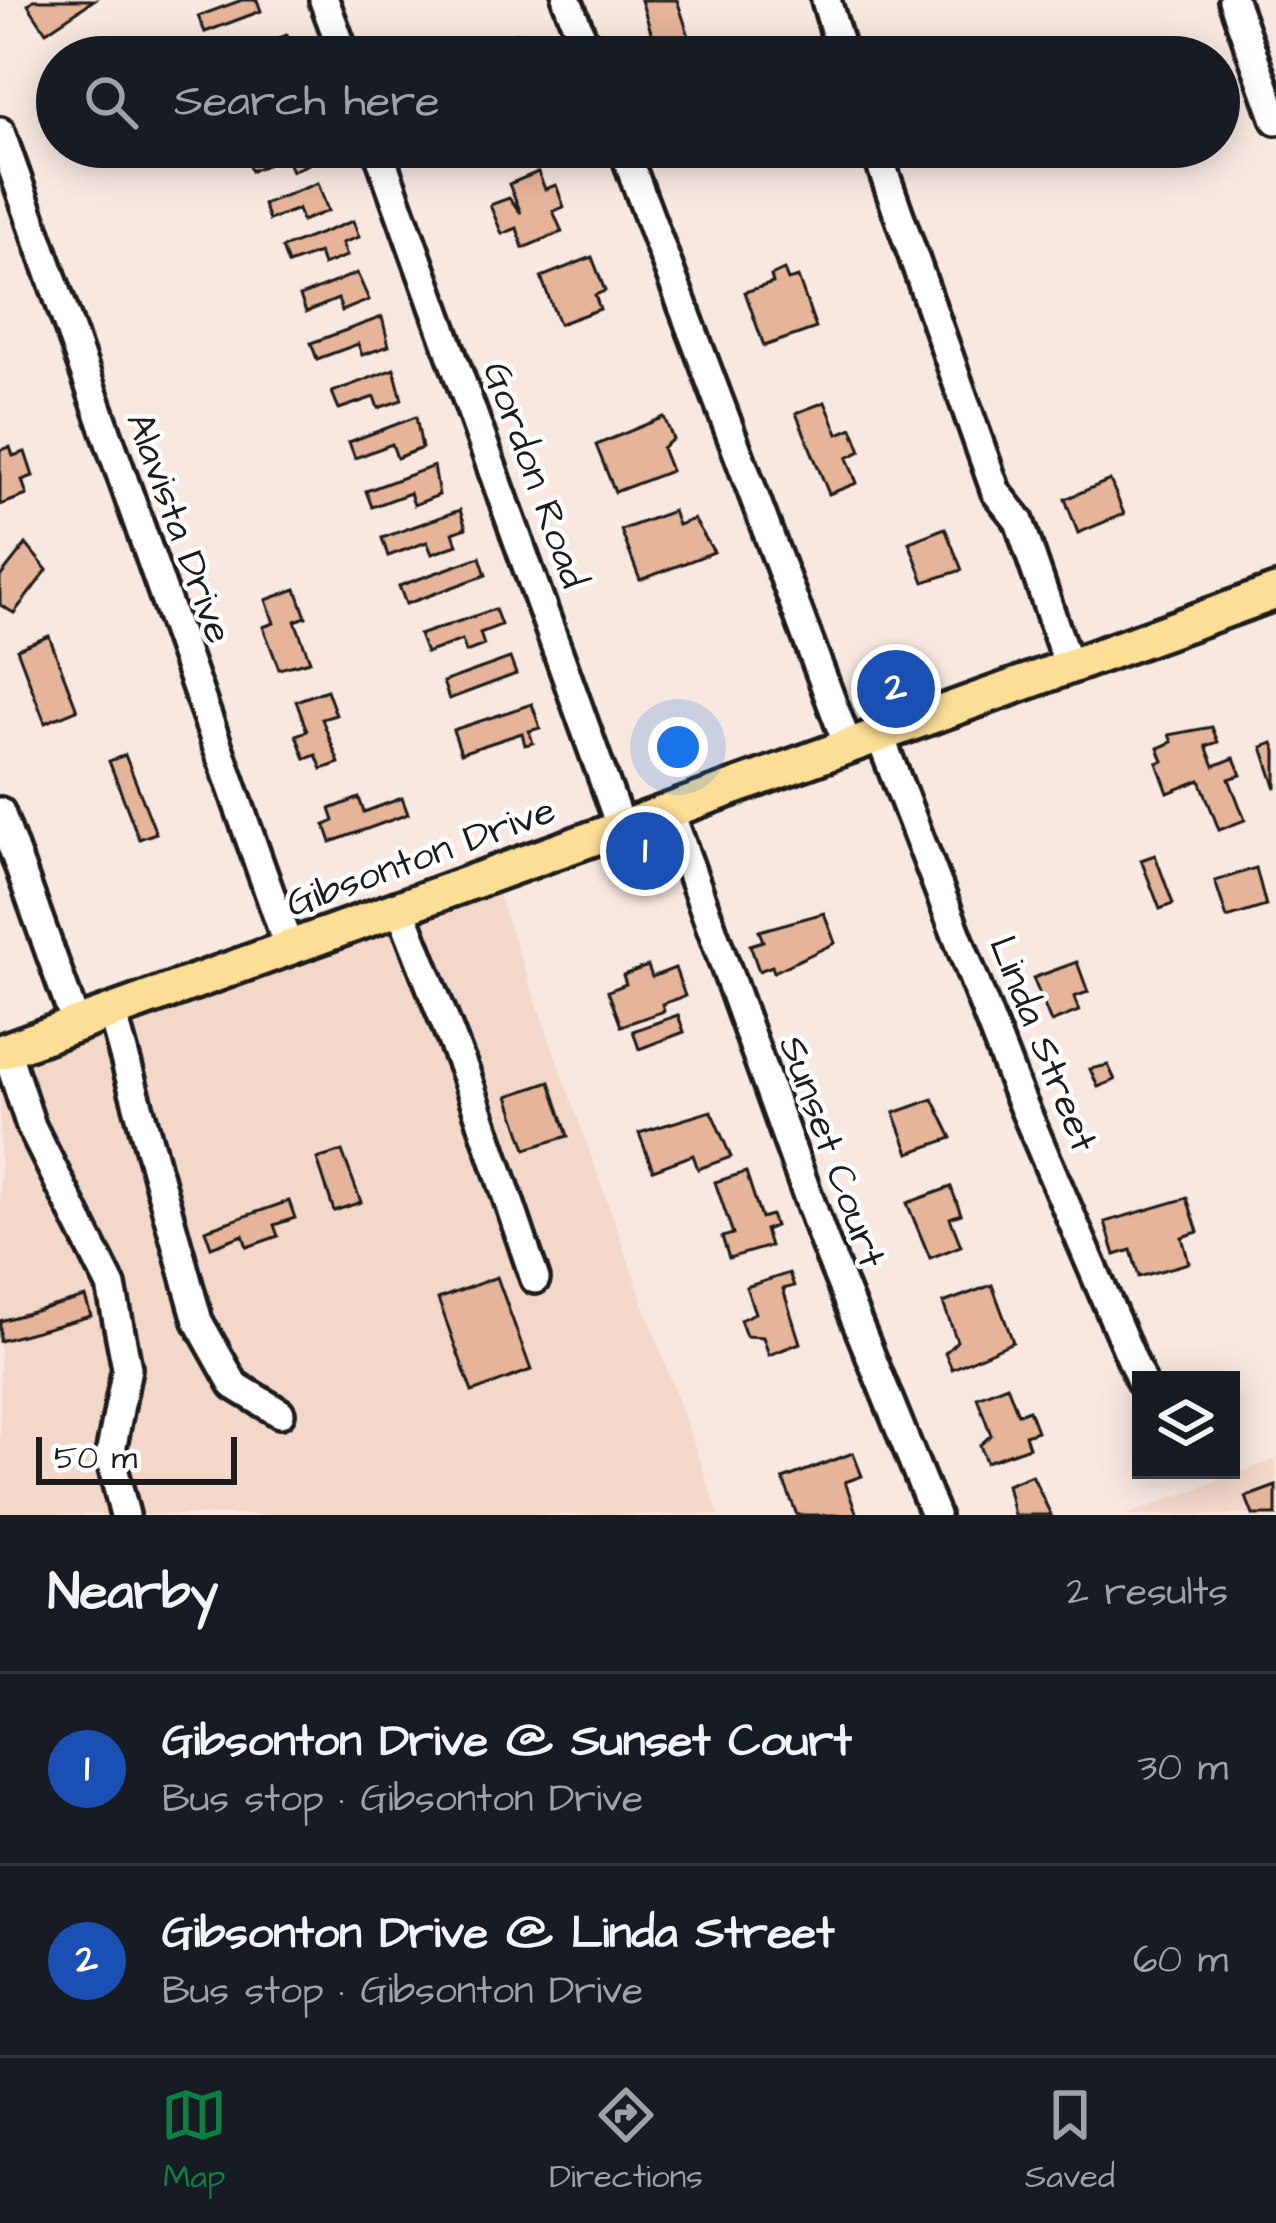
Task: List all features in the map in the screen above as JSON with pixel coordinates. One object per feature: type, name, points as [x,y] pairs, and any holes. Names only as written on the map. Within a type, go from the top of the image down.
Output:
[{"type":"main road","name":"Gibsonton Drive","points":[[3,1051],[1276,592]]},
{"type":"street","points":[[324,0],[337,36]]},
{"type":"street","points":[[567,0],[581,36]]},
{"type":"street","points":[[826,0],[837,36]]},
{"type":"street","points":[[1233,0],[1276,120]]},
{"type":"street","name":"Alavista Drive","points":[[0,132],[289,947]]},
{"type":"street","name":"Gordon Road","points":[[385,168],[621,828]]},
{"type":"street","name":"Linda Street","points":[[631,168],[864,740],[1137,1371]]},
{"type":"street","points":[[882,168],[996,492],[1019,521],[1068,665]]},
{"type":"street","name":"Sunset Court","points":[[669,810],[824,1241],[934,1515]]},
{"type":"street","points":[[0,812],[76,1024]]},
{"type":"street","points":[[400,908],[466,1075],[535,1280]]},
{"type":"street","points":[[112,1012],[198,1321],[234,1384],[280,1413]]},
{"type":"street","points":[[3,1051],[31,1126],[112,1286],[127,1368],[110,1456],[125,1515]]},
{"type":"shaded area","points":[[496,889],[719,1515],[0,1515],[0,1069]]},
{"type":"shaded area","points":[[1276,1459],[1276,1515],[1126,1515],[1222,1479],[1240,1479],[1240,1472]]},
{"type":"building","points":[[33,0],[94,0],[46,32],[28,5]]},
{"type":"building","points":[[242,0],[257,0],[261,11],[205,32],[198,16]]},
{"type":"building","points":[[641,0],[677,0],[689,36],[652,36]]},
{"type":"building","points":[[538,172],[545,189],[556,185],[564,207],[553,211],[562,232],[523,248],[517,228],[502,234],[490,205],[509,198],[521,213],[509,184]]},
{"type":"building","points":[[318,183],[328,211],[302,221],[298,209],[269,220],[263,204]]},
{"type":"building","points":[[353,221],[359,237],[342,243],[347,256],[323,265],[319,253],[288,264],[282,248]]},
{"type":"building","points":[[592,257],[605,291],[595,295],[600,309],[559,324],[541,277]]},
{"type":"building","points":[[784,270],[788,280],[798,277],[816,328],[764,346],[745,292],[773,283],[771,276]]},
{"type":"building","points":[[357,273],[369,300],[342,311],[338,299],[306,312],[300,296]]},
{"type":"building","points":[[382,317],[389,346],[362,355],[358,344],[317,359],[311,343]]},
{"type":"building","points":[[394,369],[402,400],[378,408],[374,397],[339,409],[332,392]]},
{"type":"building","points":[[825,402],[838,434],[852,428],[861,451],[847,458],[857,483],[829,494],[796,413]]},
{"type":"building","points":[[416,417],[422,448],[397,458],[392,444],[355,458],[349,442]]},
{"type":"building","points":[[664,417],[673,439],[662,448],[671,471],[615,492],[596,445]]},
{"type":"building","points":[[10,447],[13,456],[25,452],[33,476],[22,480],[27,495],[0,505],[0,450]]},
{"type":"building","points":[[434,466],[439,495],[414,505],[410,493],[372,507],[366,491]]},
{"type":"building","points":[[1110,480],[1124,514],[1078,533],[1065,499]]},
{"type":"building","points":[[460,510],[466,528],[453,533],[457,545],[432,554],[427,542],[388,556],[382,538]]},
{"type":"building","points":[[673,511],[678,525],[694,519],[714,552],[640,580],[621,530]]},
{"type":"building","points":[[945,528],[962,570],[924,582],[909,542]]},
{"type":"building","points":[[26,544],[47,570],[14,613],[0,605],[0,577]]},
{"type":"building","points":[[480,557],[486,575],[406,604],[399,586]]},
{"type":"building","points":[[296,589],[306,617],[295,621],[310,661],[279,669],[263,627],[274,623],[266,600]]},
{"type":"building","points":[[495,609],[501,625],[480,633],[484,645],[466,652],[462,640],[426,653],[419,635]]},
{"type":"building","points":[[49,636],[77,710],[45,723],[17,649]]},
{"type":"building","points":[[510,658],[516,674],[449,699],[443,682]]},
{"type":"building","points":[[327,690],[336,715],[322,719],[339,763],[322,769],[316,755],[305,759],[296,735],[307,731],[296,701]]},
{"type":"building","points":[[532,704],[540,728],[529,731],[533,743],[525,745],[522,733],[461,753],[453,730]]},
{"type":"building","points":[[1212,727],[1218,742],[1206,746],[1214,766],[1234,758],[1241,775],[1229,779],[1245,820],[1219,830],[1200,780],[1168,793],[1157,763],[1163,761],[1158,748],[1172,742],[1169,735]]},
{"type":"building","points":[[1273,743],[1276,751],[1276,789],[1262,747]]},
{"type":"building","points":[[125,755],[156,833],[139,839],[109,761]]},
{"type":"building","points":[[359,798],[364,812],[402,798],[408,814],[331,842],[325,825],[334,821],[330,809]]},
{"type":"building","points":[[1155,855],[1173,904],[1160,909],[1141,860]]},
{"type":"building","points":[[1256,868],[1266,906],[1227,918],[1215,881]]},
{"type":"building","points":[[824,913],[835,943],[774,972],[772,966],[759,971],[750,945],[763,941],[759,931]]},
{"type":"building","points":[[1077,962],[1088,992],[1074,997],[1079,1011],[1051,1022],[1033,978]]},
{"type":"building","points":[[648,966],[652,977],[675,968],[685,996],[662,1004],[664,1011],[621,1026],[608,991],[626,984],[623,975]]},
{"type":"building","points":[[678,1015],[684,1032],[639,1049],[633,1031]]},
{"type":"building","points":[[1108,1065],[1115,1080],[1098,1087],[1090,1069]]},
{"type":"building","points":[[550,1082],[568,1136],[526,1149],[508,1096]]},
{"type":"building","points":[[933,1099],[952,1138],[909,1153],[894,1113]]},
{"type":"building","points":[[711,1111],[731,1157],[698,1169],[693,1155],[653,1170],[639,1133]]},
{"type":"building","points":[[342,1151],[361,1202],[334,1211],[317,1159]]},
{"type":"building","points":[[746,1172],[761,1218],[771,1215],[775,1226],[765,1230],[770,1246],[729,1258],[722,1237],[733,1234],[715,1182]]},
{"type":"building","points":[[951,1187],[961,1214],[950,1218],[961,1246],[930,1258],[907,1203]]},
{"type":"building","points":[[1187,1198],[1198,1232],[1182,1237],[1189,1263],[1139,1277],[1131,1250],[1115,1255],[1105,1222]]},
{"type":"building","points":[[289,1201],[295,1218],[274,1225],[278,1236],[247,1247],[243,1235],[211,1247],[205,1230]]},
{"type":"building","points":[[789,1273],[794,1286],[783,1289],[800,1343],[769,1355],[763,1337],[746,1336],[740,1320],[755,1313],[746,1287]]},
{"type":"building","points":[[497,1277],[531,1370],[472,1392],[438,1299]]},
{"type":"building","points":[[992,1285],[1013,1342],[952,1369],[945,1353],[957,1341],[943,1303]]},
{"type":"building","points":[[85,1297],[91,1316],[0,1341],[0,1321]]},
{"type":"building","points":[[1007,1385],[1018,1414],[1029,1410],[1037,1431],[1025,1435],[1029,1447],[986,1462],[980,1445],[991,1435],[977,1397]]},
{"type":"building","points":[[853,1453],[862,1476],[845,1482],[857,1515],[797,1515],[783,1479]]},
{"type":"building","points":[[1032,1475],[1051,1515],[1014,1515],[1007,1485]]},
{"type":"building","points":[[1276,1486],[1276,1515],[1253,1515],[1246,1497]]},
{"type":"place","name":"Gibsonton Drive @ Linda Street","points":[[896,689]]},
{"type":"place","name":"Gibsonton Drive @ Sunset Court","points":[[645,851]]}]
